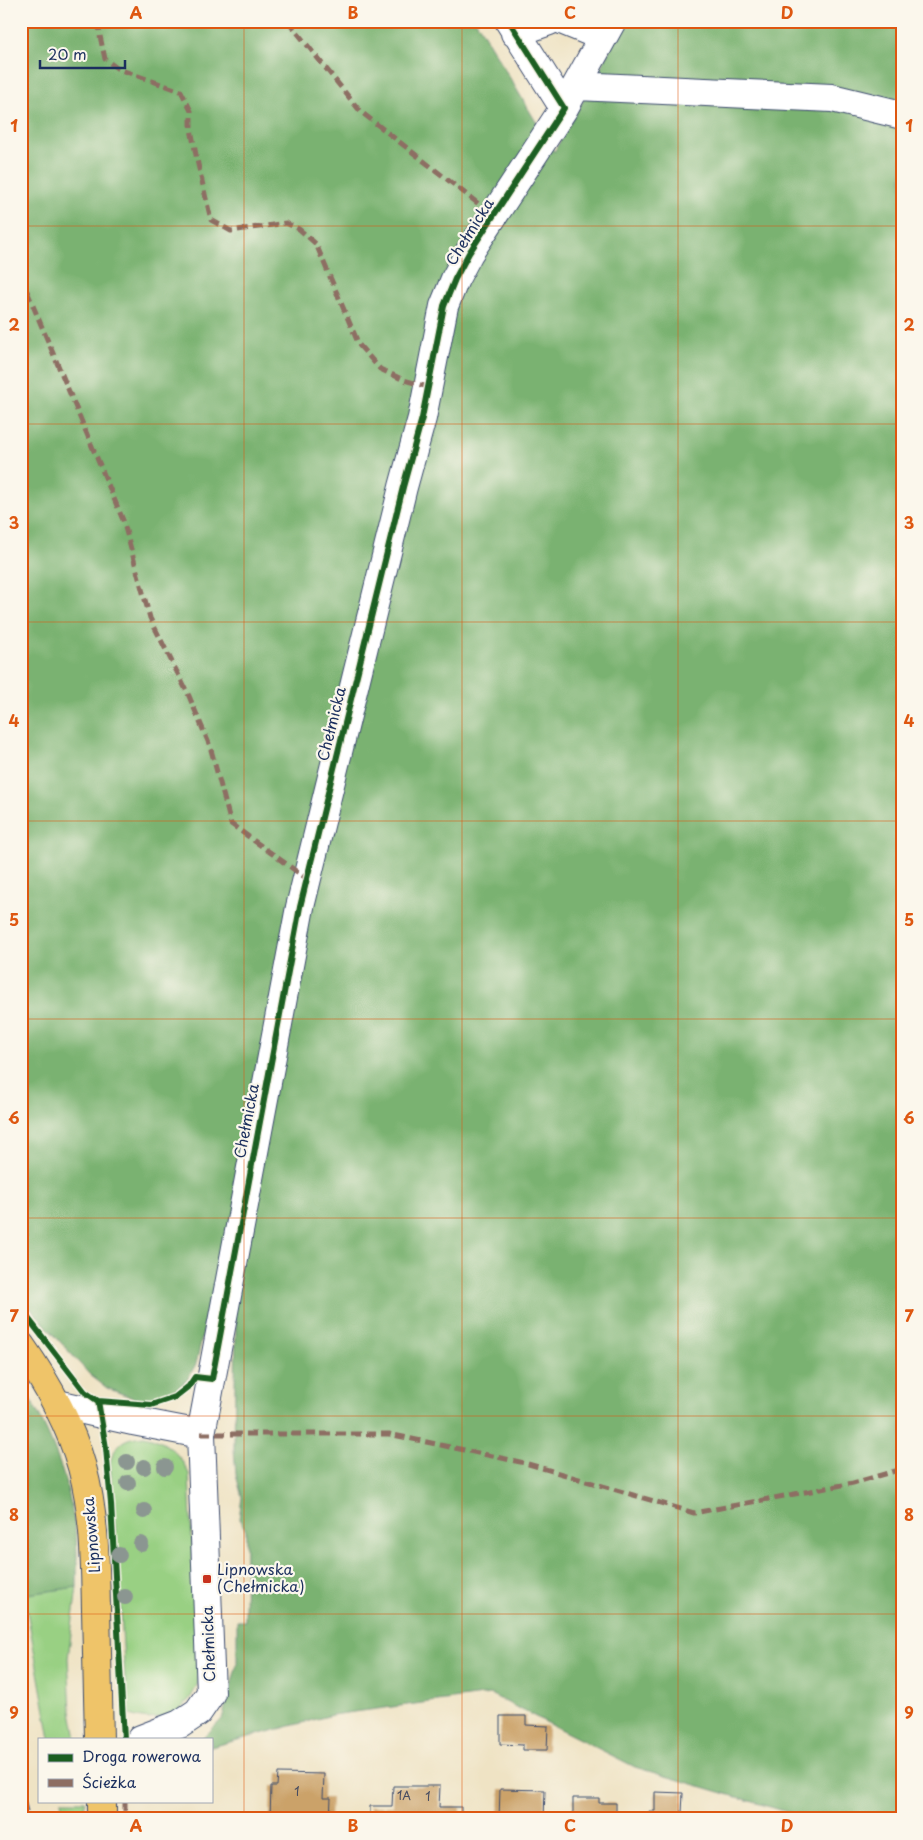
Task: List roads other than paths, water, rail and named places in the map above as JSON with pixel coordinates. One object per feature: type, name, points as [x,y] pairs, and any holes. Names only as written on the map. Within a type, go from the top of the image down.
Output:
[{"type":"main road","name":"Lipnowska","points":[[21,1346],[47,1384],[82,1466],[93,1525],[99,1738]]},
{"type":"main road","points":[[102,1802],[102,1819]]},
{"type":"street","points":[[512,27],[549,21]]},
{"type":"street","points":[[564,21],[607,29]]},
{"type":"street","points":[[512,27],[571,97],[832,98],[902,115]]},
{"type":"street","name":"Chełmicka","points":[[144,1738],[180,1724],[198,1712],[211,1693],[202,1434],[300,906],[422,418],[444,306],[455,279],[469,253],[571,97],[607,29]]},
{"type":"street","points":[[57,1404],[202,1434]]},
{"type":"place","name":"Lipnowska (Chełmicka)","points":[[207,1579]]}]
